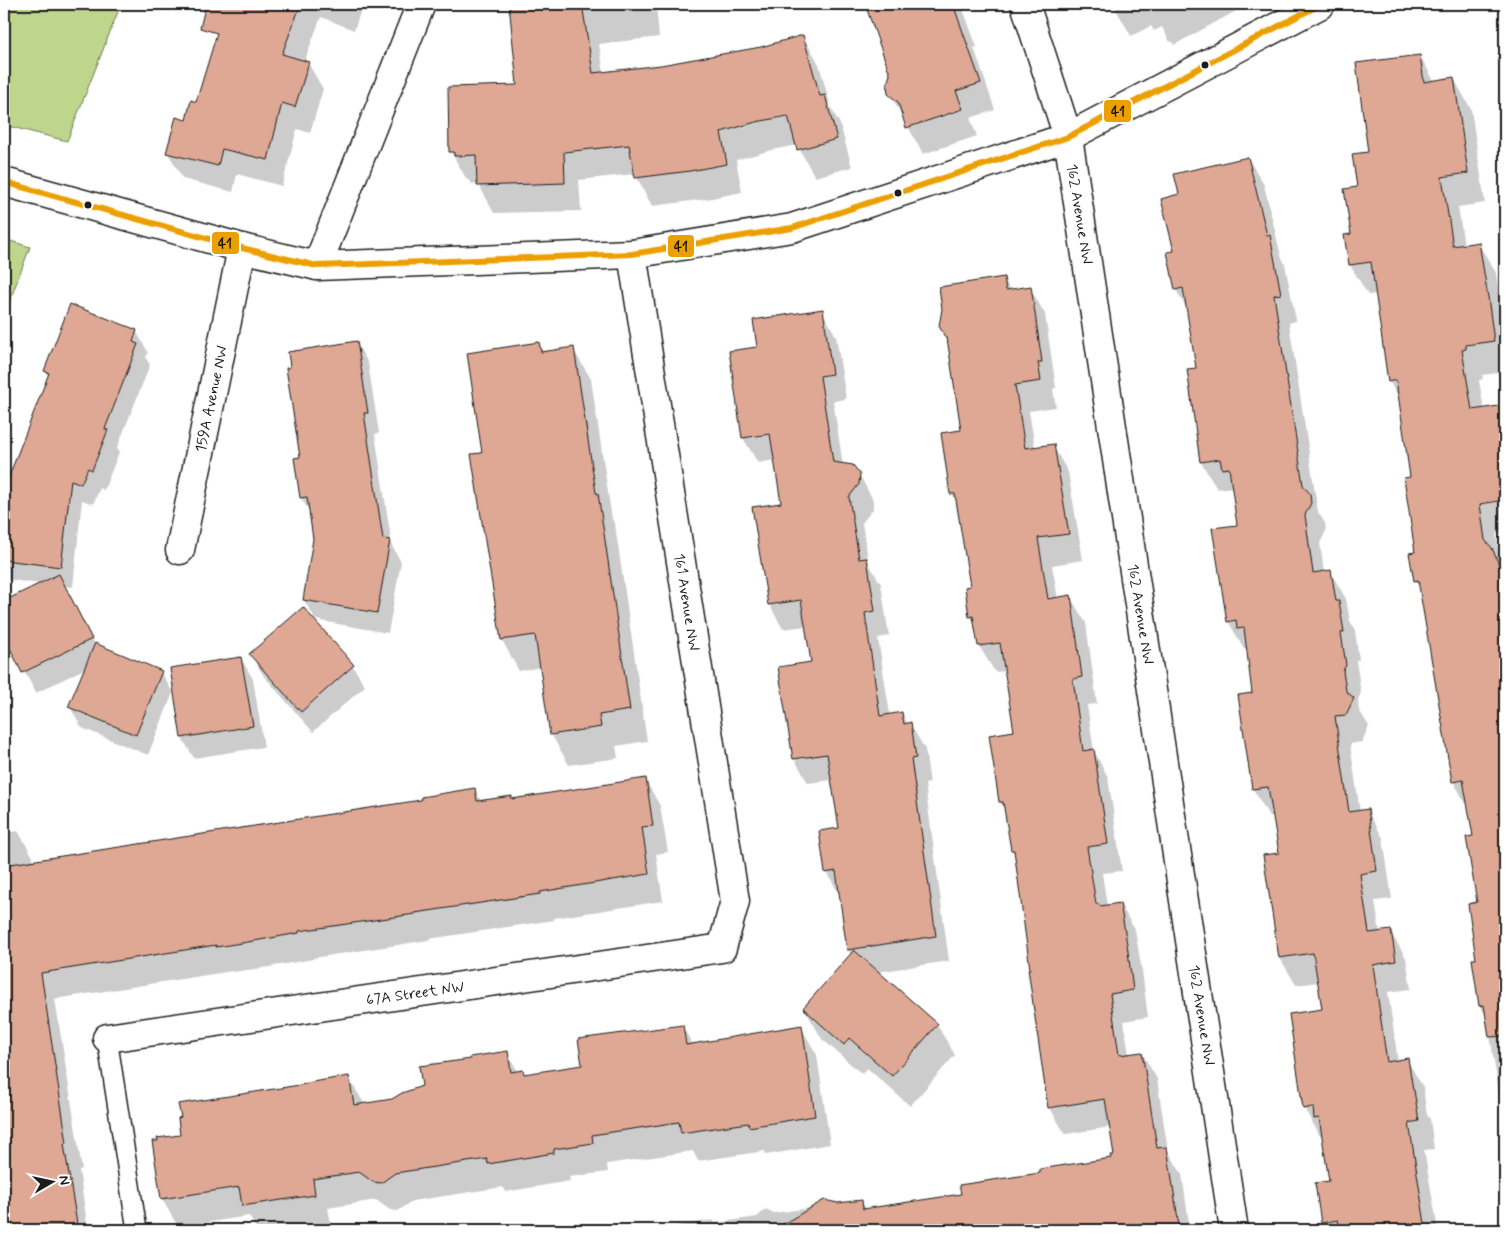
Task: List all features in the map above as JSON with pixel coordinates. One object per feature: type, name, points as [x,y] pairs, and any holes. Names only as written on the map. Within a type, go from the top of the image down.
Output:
[{"type":"street","points":[[317,266],[421,4]]},
{"type":"street","name":"162 Avenue NW","points":[[1025,4],[1068,137],[1234,1230]]},
{"type":"street","points":[[4,182],[242,248],[317,266],[632,254],[792,228],[1068,137],[1321,4]]},
{"type":"street","name":"159A Avenue NW","points":[[180,550],[242,248]]},
{"type":"street","name":"161 Avenue NW","points":[[632,254],[736,901],[722,948]]},
{"type":"street","name":"67A Street NW","points":[[107,1038],[722,948]]},
{"type":"lane","points":[[107,1038],[136,1230]]},
{"type":"green space","points":[[4,4],[121,4],[67,141],[4,125]]},
{"type":"green space","points":[[4,239],[30,247],[4,316]]},
{"type":"building","points":[[206,4],[301,4],[282,54],[309,62],[295,107],[282,103],[268,160],[222,149],[218,166],[166,153],[176,117],[186,120],[191,100],[196,102],[217,33],[200,28]]},
{"type":"building","points":[[509,4],[582,4],[593,73],[661,65],[761,47],[803,35],[820,96],[825,95],[837,139],[797,150],[788,116],[756,122],[721,132],[727,164],[635,178],[629,145],[564,152],[565,183],[477,186],[476,155],[454,156],[454,152],[449,152],[448,87],[517,85]]},
{"type":"building","points":[[865,4],[953,4],[981,83],[956,91],[963,109],[906,128],[898,102],[888,94],[887,85],[890,74]]},
{"type":"building","points":[[1420,55],[1424,82],[1454,77],[1468,173],[1442,177],[1453,246],[1479,242],[1488,297],[1494,341],[1466,345],[1466,349],[1462,350],[1472,410],[1505,405],[1505,500],[1480,504],[1485,540],[1492,548],[1500,567],[1505,567],[1505,1036],[1489,1037],[1484,1005],[1479,1006],[1472,959],[1476,959],[1468,904],[1477,902],[1466,837],[1473,836],[1463,780],[1452,782],[1418,580],[1414,581],[1409,553],[1415,552],[1404,478],[1410,477],[1396,380],[1388,382],[1371,262],[1349,265],[1344,235],[1351,234],[1344,189],[1357,187],[1352,154],[1368,152],[1356,63]]},
{"type":"building","points":[[1248,157],[1267,235],[1270,235],[1281,294],[1274,295],[1303,485],[1310,494],[1311,503],[1305,515],[1313,573],[1331,570],[1336,601],[1339,601],[1344,632],[1341,633],[1346,665],[1343,671],[1346,691],[1354,698],[1346,715],[1335,716],[1349,812],[1368,809],[1377,871],[1360,874],[1369,933],[1391,930],[1396,961],[1373,965],[1387,1062],[1408,1058],[1419,1121],[1409,1123],[1426,1230],[1340,1230],[1338,1220],[1321,1223],[1315,1183],[1329,1181],[1319,1118],[1314,1119],[1313,1107],[1303,1109],[1289,1014],[1322,1009],[1313,953],[1279,958],[1263,855],[1279,853],[1268,787],[1252,789],[1238,695],[1252,693],[1244,628],[1237,629],[1236,620],[1227,622],[1212,528],[1237,525],[1229,468],[1222,469],[1220,459],[1200,462],[1187,369],[1196,368],[1183,288],[1175,290],[1167,252],[1174,251],[1161,199],[1179,194],[1174,174]]},
{"type":"building","points":[[1004,277],[1006,290],[1031,286],[1042,362],[1038,362],[1041,381],[1015,385],[1025,448],[1054,444],[1069,534],[1038,538],[1048,599],[1071,595],[1082,677],[1073,679],[1083,751],[1094,749],[1108,844],[1087,847],[1096,904],[1100,906],[1120,903],[1127,944],[1133,990],[1110,994],[1119,1055],[1142,1052],[1157,1148],[1167,1147],[1179,1226],[1151,1230],[773,1230],[824,1200],[838,1203],[862,1200],[863,1209],[961,1194],[959,1185],[1040,1173],[1040,1169],[1111,1158],[1110,1155],[1114,1155],[1105,1099],[1048,1108],[1028,969],[1030,969],[1014,850],[1011,850],[1003,802],[999,802],[989,735],[1014,731],[1000,643],[978,646],[973,616],[969,617],[965,587],[970,586],[955,494],[950,494],[941,433],[961,430],[947,338],[939,326],[942,309],[939,287]]},
{"type":"building","points":[[70,304],[137,330],[133,342],[138,344],[105,429],[108,430],[92,470],[88,468],[81,484],[71,480],[61,567],[4,560],[4,489],[49,373],[44,371]]},
{"type":"building","points":[[823,309],[832,374],[820,376],[833,462],[853,465],[860,474],[859,484],[849,497],[859,559],[867,558],[875,611],[865,613],[880,716],[902,712],[904,724],[911,722],[916,758],[911,759],[936,936],[847,950],[836,871],[825,873],[819,831],[839,828],[827,754],[793,759],[778,667],[811,662],[801,600],[768,605],[752,507],[781,503],[770,434],[742,438],[729,351],[757,347],[753,320]]},
{"type":"building","points":[[357,341],[368,413],[364,413],[383,539],[390,540],[377,613],[303,600],[313,539],[307,497],[300,498],[294,458],[300,457],[286,368],[290,367],[288,352]]},
{"type":"building","points":[[539,342],[541,352],[574,347],[630,710],[599,715],[601,727],[550,735],[535,635],[501,640],[471,454],[482,453],[467,353]]},
{"type":"building","points":[[59,574],[92,639],[22,673],[4,636],[4,601]]},
{"type":"building","points":[[303,607],[354,665],[301,712],[249,654]]},
{"type":"building","points":[[95,643],[162,671],[136,735],[68,707]]},
{"type":"building","points":[[241,657],[253,726],[181,738],[170,668]]},
{"type":"building","points":[[646,778],[653,826],[642,827],[649,874],[540,892],[540,894],[299,931],[299,933],[254,941],[216,947],[216,945],[41,973],[67,1143],[64,1144],[78,1230],[4,1230],[4,865],[421,800],[421,797],[475,788],[477,801],[512,796],[512,799]]},
{"type":"building","points":[[854,950],[938,1024],[892,1076],[849,1038],[844,1045],[803,1008]]},
{"type":"building","points":[[683,1025],[686,1045],[802,1025],[815,1116],[749,1127],[748,1123],[681,1133],[679,1122],[592,1135],[593,1143],[554,1149],[554,1153],[488,1164],[487,1159],[395,1173],[381,1183],[373,1182],[359,1172],[313,1179],[315,1195],[242,1206],[239,1187],[161,1199],[152,1141],[158,1141],[157,1138],[180,1135],[178,1118],[181,1117],[178,1104],[349,1076],[354,1105],[392,1099],[402,1093],[422,1086],[419,1066],[471,1059],[470,1057],[508,1051],[511,1072],[523,1070],[524,1074],[582,1065],[578,1039]]},
{"type":"transit line","name":"41","points":[[4,182],[242,248],[317,266],[632,254],[792,228],[1068,137],[1321,4]]}]
